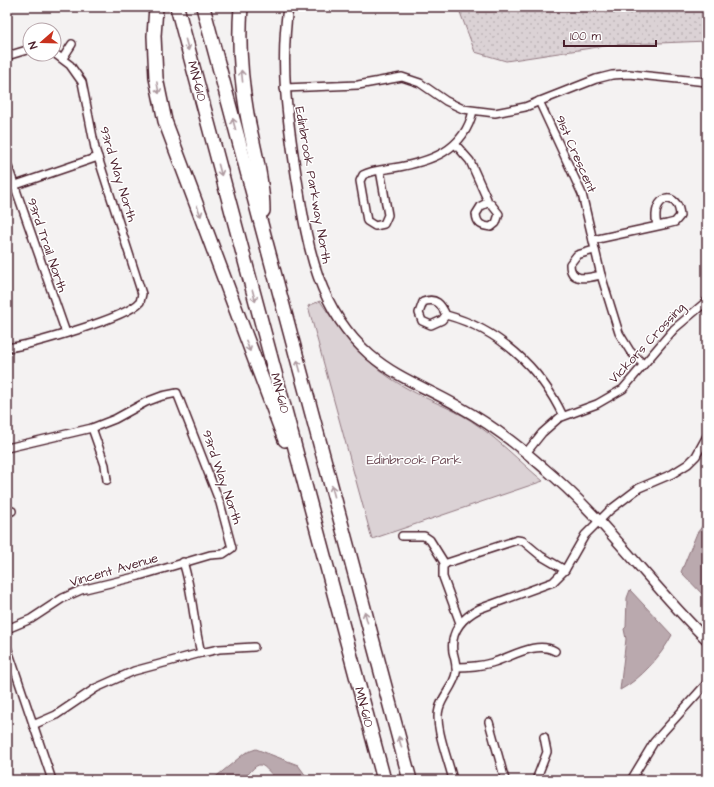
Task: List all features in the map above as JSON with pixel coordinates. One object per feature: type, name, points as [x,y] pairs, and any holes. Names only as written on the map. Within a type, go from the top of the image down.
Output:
[{"type":"highway","points":[[156,7],[154,36],[156,78],[165,121],[286,445],[360,691]]},
{"type":"highway","name":"MN-610","points":[[177,7],[384,780]]},
{"type":"highway","name":"MN-610","points":[[203,7],[410,780]]},
{"type":"highway","points":[[241,7],[241,69],[247,115],[263,193],[263,229]]},
{"type":"street","name":"Edinbrook Parkway North","points":[[288,7],[284,43],[284,88],[290,136],[310,254],[323,291],[343,324],[362,347],[387,368],[407,381],[472,414],[526,453],[566,487],[600,519],[669,600],[707,640]]},
{"type":"street","points":[[63,58],[72,44]]},
{"type":"street","points":[[7,56],[22,51]]},
{"type":"street","name":"93rd Way North","points":[[63,58],[76,72],[82,82],[98,157],[142,294],[140,302],[128,310],[66,333]]},
{"type":"street","points":[[284,88],[358,85],[402,77],[417,82],[446,101],[473,111],[505,112],[539,101],[596,79],[612,75],[629,74],[707,82]]},
{"type":"street","name":"91st Crescent","points":[[539,101],[582,194],[594,250],[620,333],[630,351],[644,364]]},
{"type":"street","points":[[380,170],[388,215],[384,224],[375,226],[367,221],[360,181],[363,175],[380,170],[412,164],[438,155],[456,145],[468,127],[473,111]]},
{"type":"street","points":[[456,145],[470,161],[487,203]]},
{"type":"street","points":[[11,187],[98,157]]},
{"type":"street","name":"93rd Trail North","points":[[7,164],[11,187],[66,333]]},
{"type":"street","points":[[593,240],[657,226]]},
{"type":"street","points":[[594,250],[577,255],[570,264],[570,270],[573,275],[583,279],[601,275]]},
{"type":"street","name":"Vickors Crossing","points":[[526,453],[542,433],[563,416],[610,398],[623,389],[674,329],[707,301]]},
{"type":"street","points":[[446,315],[472,324],[490,334],[523,358],[549,390],[563,416]]},
{"type":"street","points":[[7,348],[39,342],[66,333]]},
{"type":"street","name":"93rd Way North","points":[[92,428],[115,419],[146,402],[162,396],[177,393],[220,503],[232,548]]},
{"type":"street","points":[[7,448],[92,428],[105,465],[107,480]]},
{"type":"street","points":[[453,780],[438,718],[442,702],[456,675],[453,639],[454,632],[460,623],[479,609],[549,584],[560,577],[585,535],[600,519],[628,495],[688,464],[696,456],[707,436]]},
{"type":"street","points":[[402,536],[424,536],[430,540],[445,564]]},
{"type":"street","points":[[460,623],[443,577],[442,572],[445,564],[517,540],[523,541],[540,556],[565,570]]},
{"type":"street","name":"Vincent Avenue","points":[[7,629],[31,618],[64,598],[81,590],[139,576],[210,555],[223,554],[232,548]]},
{"type":"street","points":[[183,562],[192,592],[194,622],[201,653]]},
{"type":"street","points":[[7,647],[52,780]]},
{"type":"street","points":[[33,725],[56,715],[96,688],[114,678],[134,671],[219,649],[254,647]]},
{"type":"street","points":[[456,667],[492,663],[534,648],[555,650]]},
{"type":"street","points":[[632,780],[654,742],[707,683]]},
{"type":"street","points":[[490,722],[505,780]]},
{"type":"street","points":[[536,780],[546,752],[544,736]]},
{"type":"green space","points":[[458,7],[707,7],[707,41],[611,45],[506,61],[475,52]]},
{"type":"green space","name":"Edinbrook Park","points":[[320,301],[339,328],[359,352],[383,372],[410,390],[470,420],[498,441],[543,481],[372,539],[308,306]]},
{"type":"shaded area","points":[[707,520],[707,599],[681,572],[697,533]]},
{"type":"shaded area","points":[[630,590],[672,635],[650,666],[635,680],[620,690],[626,639],[624,629],[626,627],[627,598]]},
{"type":"shaded area","points":[[256,749],[298,765],[309,780],[277,780],[267,769],[260,765],[253,768],[243,780],[212,780],[245,753]]}]
